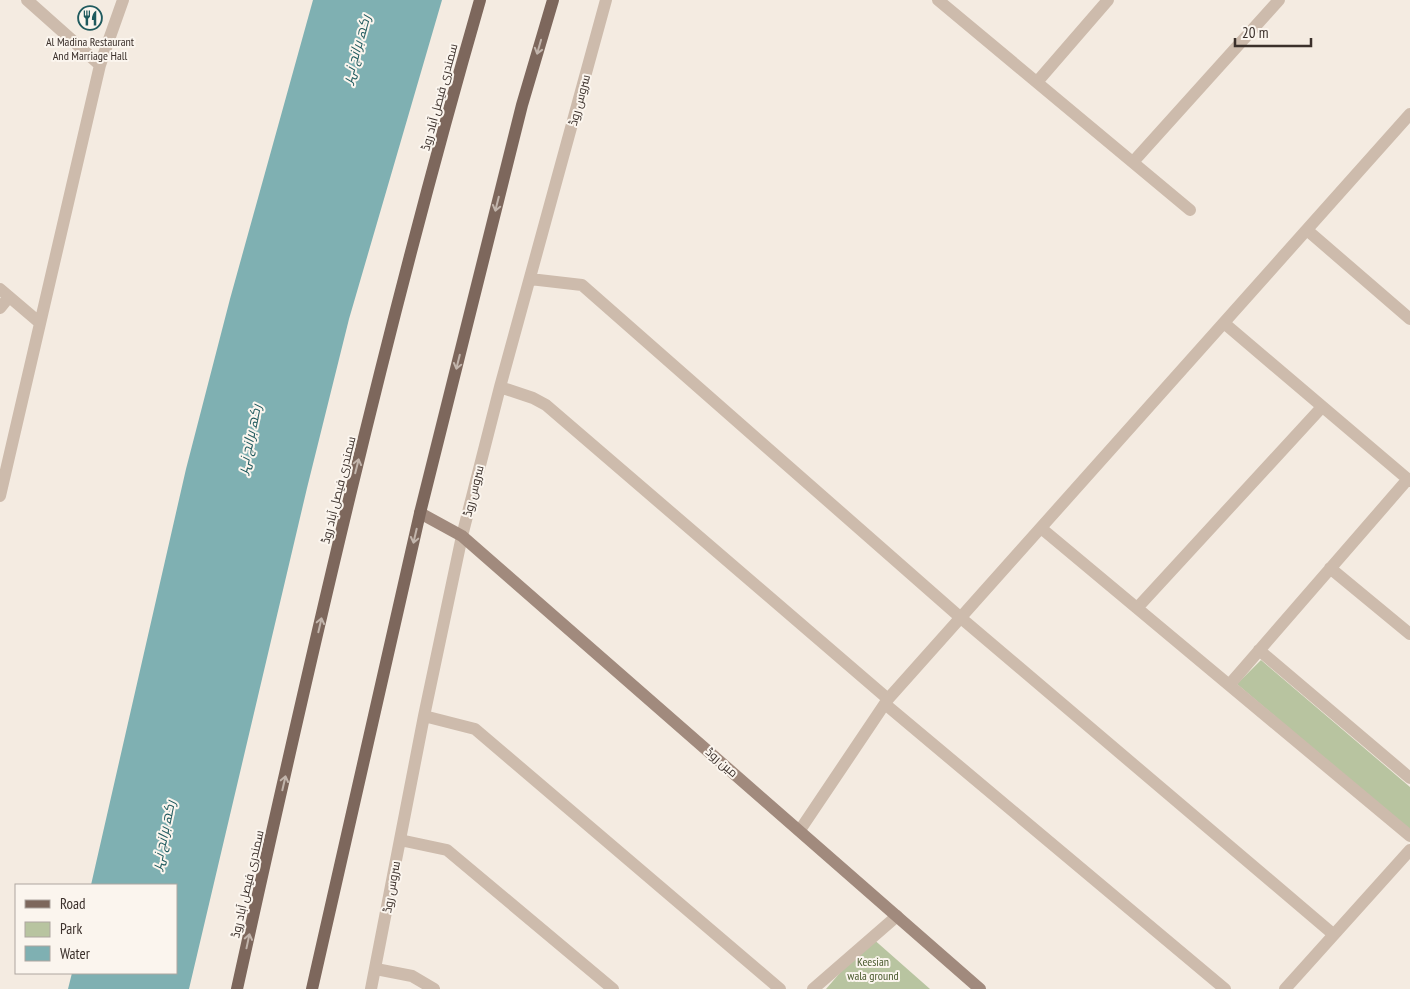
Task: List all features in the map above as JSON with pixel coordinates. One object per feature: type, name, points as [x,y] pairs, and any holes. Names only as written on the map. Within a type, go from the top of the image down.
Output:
[{"type":"main road","name":"سمندری فیصل آباد روڈ","points":[[237,989],[350,496],[456,80],[480,0]]},
{"type":"main road","points":[[312,989],[420,513],[522,105],[552,0]]},
{"type":"street","points":[[27,0],[100,65]]},
{"type":"street","points":[[0,496],[100,65],[123,0]]},
{"type":"street","name":"سروس روڈ","points":[[371,989],[424,716],[462,536],[500,387],[606,0]]},
{"type":"street","points":[[938,0],[1190,210]]},
{"type":"street","points":[[1037,82],[1108,0]]},
{"type":"street","points":[[1133,162],[1279,0]]},
{"type":"street","points":[[800,830],[886,702],[1410,114]]},
{"type":"street","points":[[1307,230],[1410,318]]},
{"type":"street","points":[[530,279],[582,285],[961,618],[1333,934]]},
{"type":"street","points":[[0,308],[5,293],[40,324]]},
{"type":"street","points":[[1224,323],[1409,480],[1230,684]]},
{"type":"street","points":[[500,387],[534,398],[546,405],[886,702],[1225,989]]},
{"type":"street","points":[[1138,607],[1322,407]]},
{"type":"street","name":"مین روڈ","points":[[420,513],[462,536],[980,989]]},
{"type":"street","points":[[1041,528],[1138,607],[1410,836]]},
{"type":"street","points":[[1330,568],[1410,634]]},
{"type":"street","points":[[1260,650],[1410,778]]},
{"type":"street","points":[[424,716],[475,729],[780,989]]},
{"type":"street","points":[[400,840],[447,850],[613,989]]},
{"type":"street","points":[[1285,989],[1410,850]]},
{"type":"street","points":[[812,989],[897,916]]},
{"type":"street","points":[[376,969],[412,976],[434,989]]},
{"type":"green space","points":[[1261,660],[1410,787],[1410,831],[1237,684]]},
{"type":"green space","name":"Keesian wala ground","points":[[871,937],[930,989],[826,989]]},
{"type":"water","name":"رکھ برانچ نہر","points":[[313,0],[442,0],[349,319],[307,488],[189,989],[68,989],[72,974],[178,974],[178,884],[91,884],[186,469],[230,299]]},
{"type":"place","name":"Al Madina Restaurant And Marriage Hall","points":[[90,18]]}]
